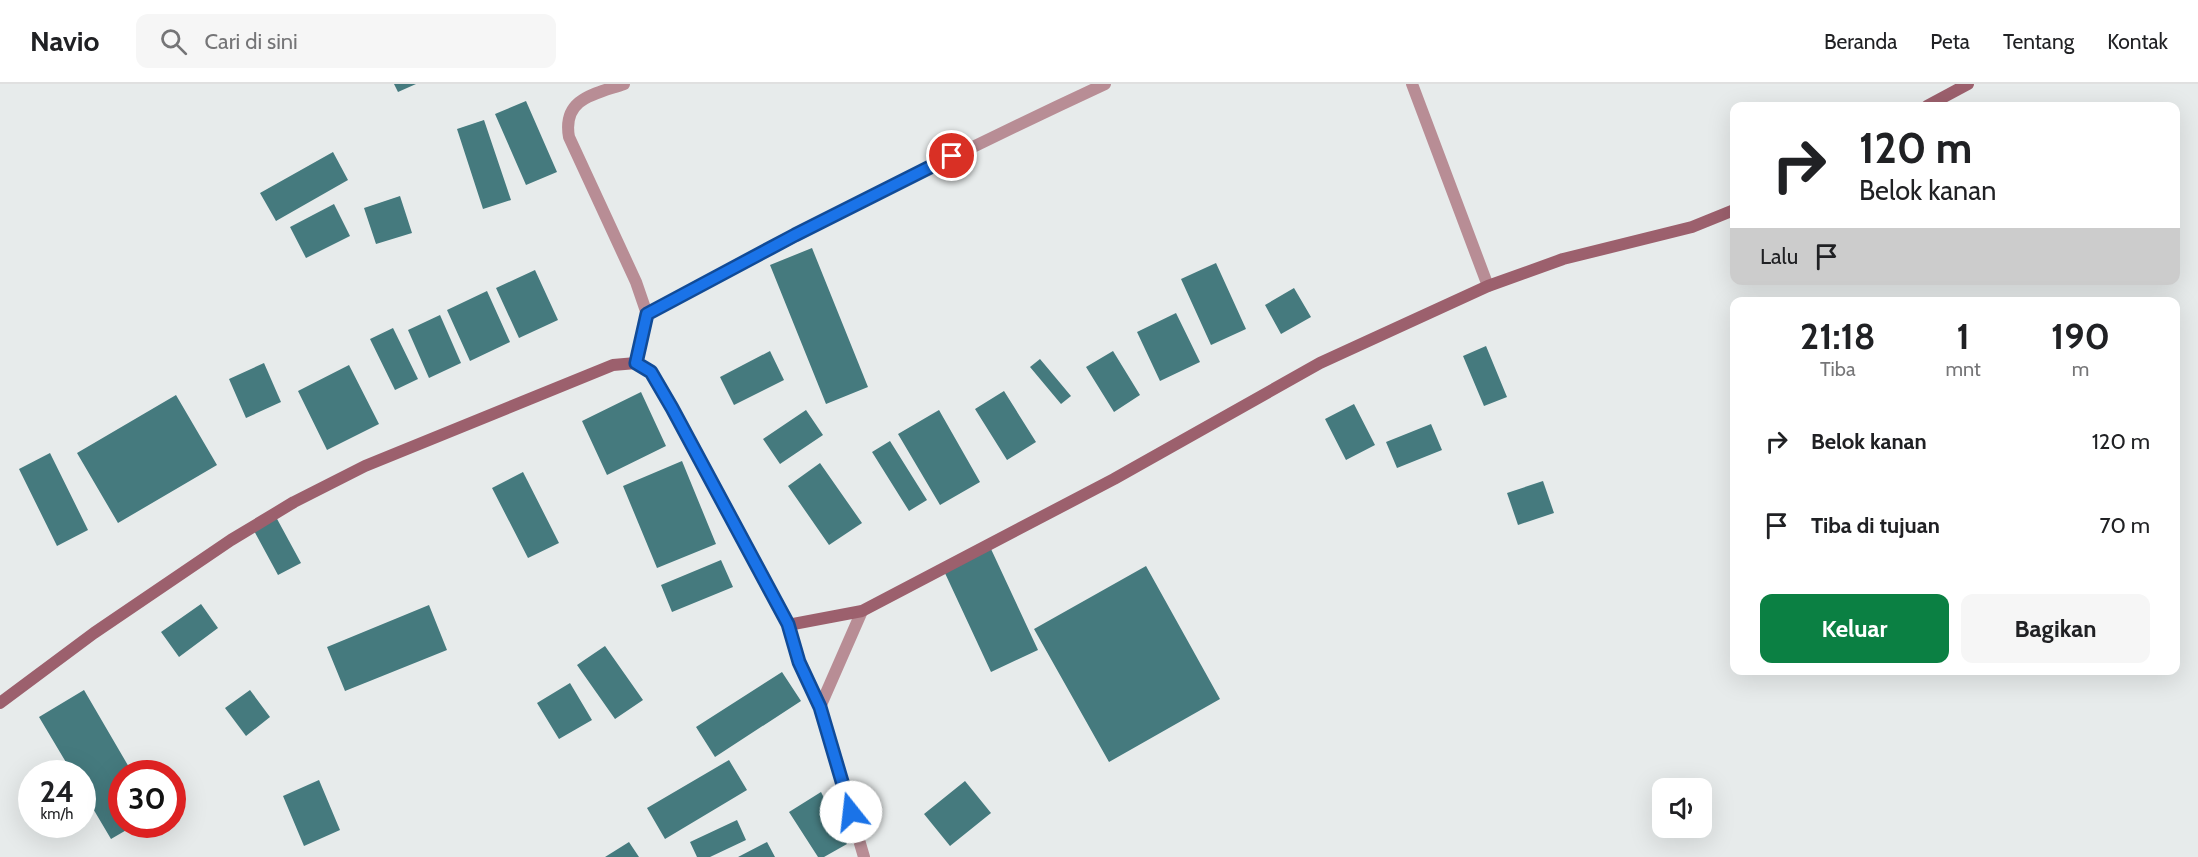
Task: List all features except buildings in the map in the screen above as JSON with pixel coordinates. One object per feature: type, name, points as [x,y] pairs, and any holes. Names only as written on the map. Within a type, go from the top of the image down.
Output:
[{"type":"street","points":[[624,84],[578,102],[570,111],[567,124],[569,137],[636,282],[647,314],[636,363]]},
{"type":"street","points":[[647,314],[795,235],[992,136],[1105,84]]},
{"type":"street","points":[[1412,84],[1488,286]]},
{"type":"street","points":[[1934,102],[1968,84]]},
{"type":"street","points":[[788,624],[862,611],[1113,479],[1320,363],[1488,286],[1563,259],[1692,227],[1730,212]]},
{"type":"street","points":[[0,703],[104,627],[231,540],[294,501],[365,466],[613,365],[636,363],[651,372],[672,408],[788,624],[799,662],[820,707],[864,857]]},
{"type":"street","points":[[820,707],[862,611]]},
{"type":"route","points":[[851,812],[820,707],[799,662],[788,624],[672,408],[651,372],[636,363],[647,314],[795,235],[952,156]]}]
